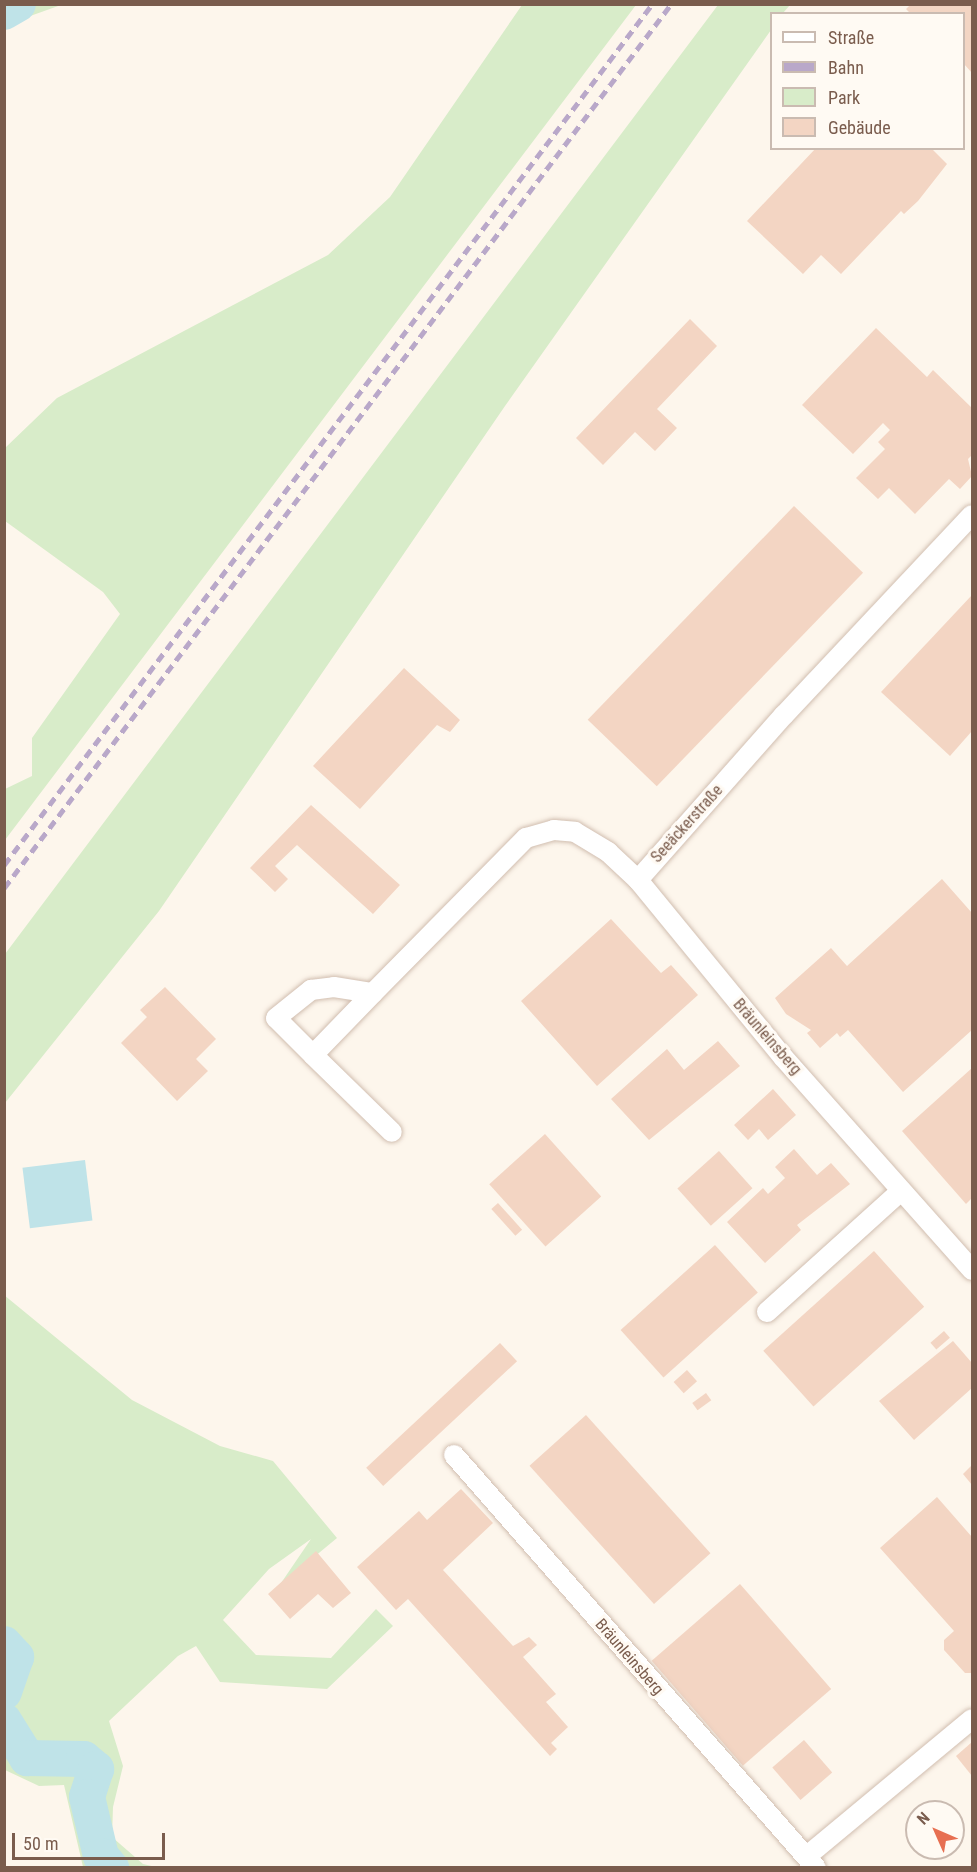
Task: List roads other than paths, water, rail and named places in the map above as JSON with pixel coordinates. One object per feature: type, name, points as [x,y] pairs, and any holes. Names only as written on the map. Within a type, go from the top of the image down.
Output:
[{"type":"street","name":"Seeäckerstraße","points":[[638,880],[972,515]]},
{"type":"street","points":[[313,1055],[526,838],[554,830],[575,832],[608,852],[638,880]]},
{"type":"street","name":"Bräunleinsberg","points":[[638,880],[775,1048],[972,1270]]},
{"type":"street","points":[[373,993],[311,990],[276,1018],[392,1132]]},
{"type":"street","points":[[767,1312],[901,1191]]},
{"type":"street","name":"Bräunleinsberg","points":[[454,1455],[812,1862],[972,1719]]},
{"type":"water","points":[[85,1160],[92,1221],[30,1228],[22,1168]]},
{"type":"waterway","points":[[4,12],[18,4]]},
{"type":"waterway","points":[[4,1644],[16,1657],[4,1692]]},
{"type":"waterway","points":[[4,1721],[27,1758],[84,1759],[96,1769],[87,1797],[101,1856],[111,1868]]},
{"type":"railway","points":[[4,865],[652,4]]},
{"type":"railway","points":[[4,888],[671,4]]}]
